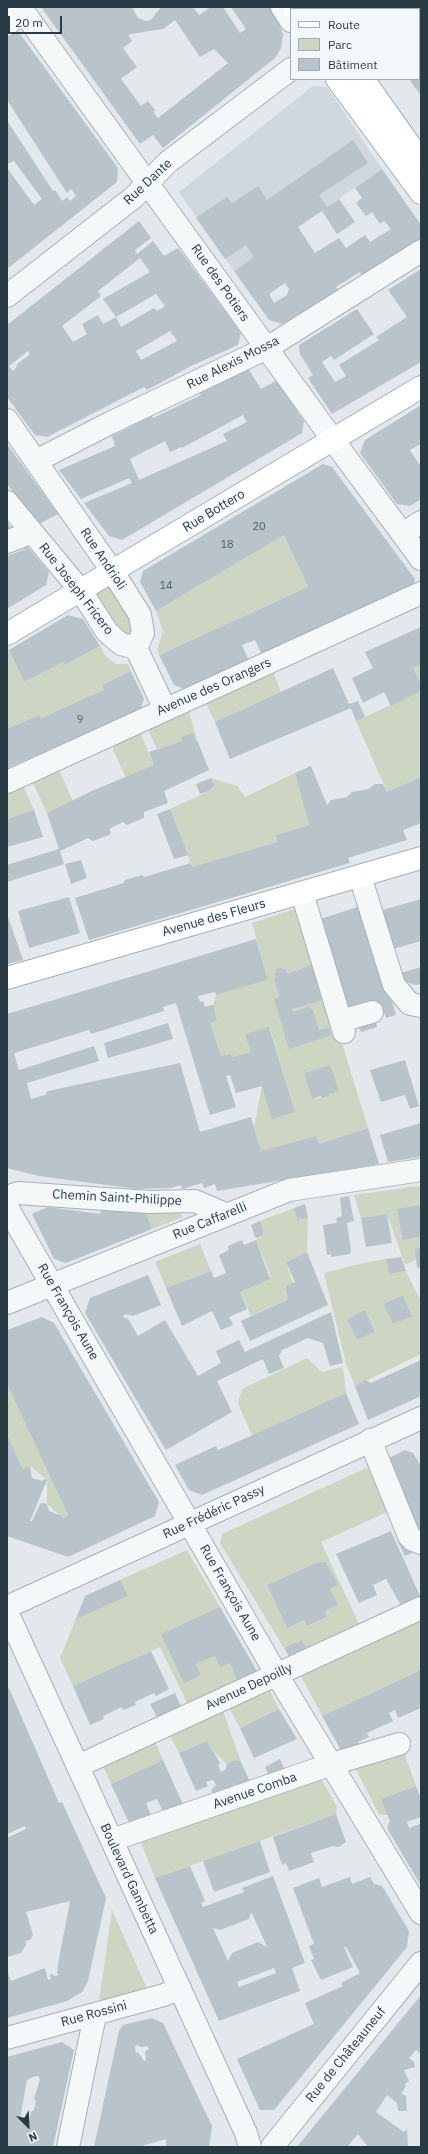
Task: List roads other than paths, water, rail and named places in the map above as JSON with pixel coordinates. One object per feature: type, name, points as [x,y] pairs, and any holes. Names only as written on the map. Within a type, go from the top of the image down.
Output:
[{"type":"main road","points":[[338,80],[421,193]]},
{"type":"main road","points":[[364,80],[421,161]]},
{"type":"main road","name":"Rue Bottero","points":[[7,634],[421,387]]},
{"type":"main road","name":"Avenue des Fleurs","points":[[7,978],[421,858]]},
{"type":"street","points":[[282,7],[290,19]]},
{"type":"street","name":"Rue des Potiers","points":[[16,14],[148,182],[333,440],[412,528],[421,558]]},
{"type":"street","name":"Rue Dante","points":[[7,296],[134,197],[168,162],[290,70]]},
{"type":"street","points":[[349,80],[421,176]]},
{"type":"street","name":"Rue Alexis Mossa","points":[[36,460],[267,348],[421,251]]},
{"type":"street","name":"Rue Andrioli","points":[[7,420],[113,572],[140,615],[143,633],[136,648]]},
{"type":"street","name":"Rue Joseph Fricero","points":[[7,502],[81,591],[107,632],[121,644],[136,648]]},
{"type":"street","points":[[7,542],[32,532]]},
{"type":"street","name":"Avenue des Orangers","points":[[7,782],[421,593]]},
{"type":"street","points":[[136,648],[165,709]]},
{"type":"street","points":[[360,876],[394,985],[410,1004],[421,1006]]},
{"type":"street","points":[[302,893],[343,1026],[372,1012]]},
{"type":"street","name":"Rue Caffarelli","points":[[7,1302],[289,1190],[421,1170]]},
{"type":"street","name":"Chemin Saint-Philippe","points":[[7,1197],[18,1193],[149,1202],[195,1201],[226,1214]]},
{"type":"street","name":"Rue François Aune","points":[[7,1207],[277,1674],[421,1913]]},
{"type":"street","name":"Rue Frédéric Passy","points":[[7,1607],[421,1418]]},
{"type":"street","points":[[370,1440],[409,1536],[421,1544]]},
{"type":"street","name":"Avenue Depoilly","points":[[78,1766],[420,1608]]},
{"type":"street","name":"Boulevard Gambetta","points":[[7,1612],[246,2133],[250,2147]]},
{"type":"street","name":"Avenue Comba","points":[[112,1840],[332,1764],[399,1744]]},
{"type":"street","name":"Rue de Châteauneuf","points":[[272,2147],[421,1963]]},
{"type":"street","name":"Rue Rossini","points":[[7,2038],[95,2015],[164,1995],[180,1988]]},
{"type":"street","points":[[68,2147],[95,2015]]}]
